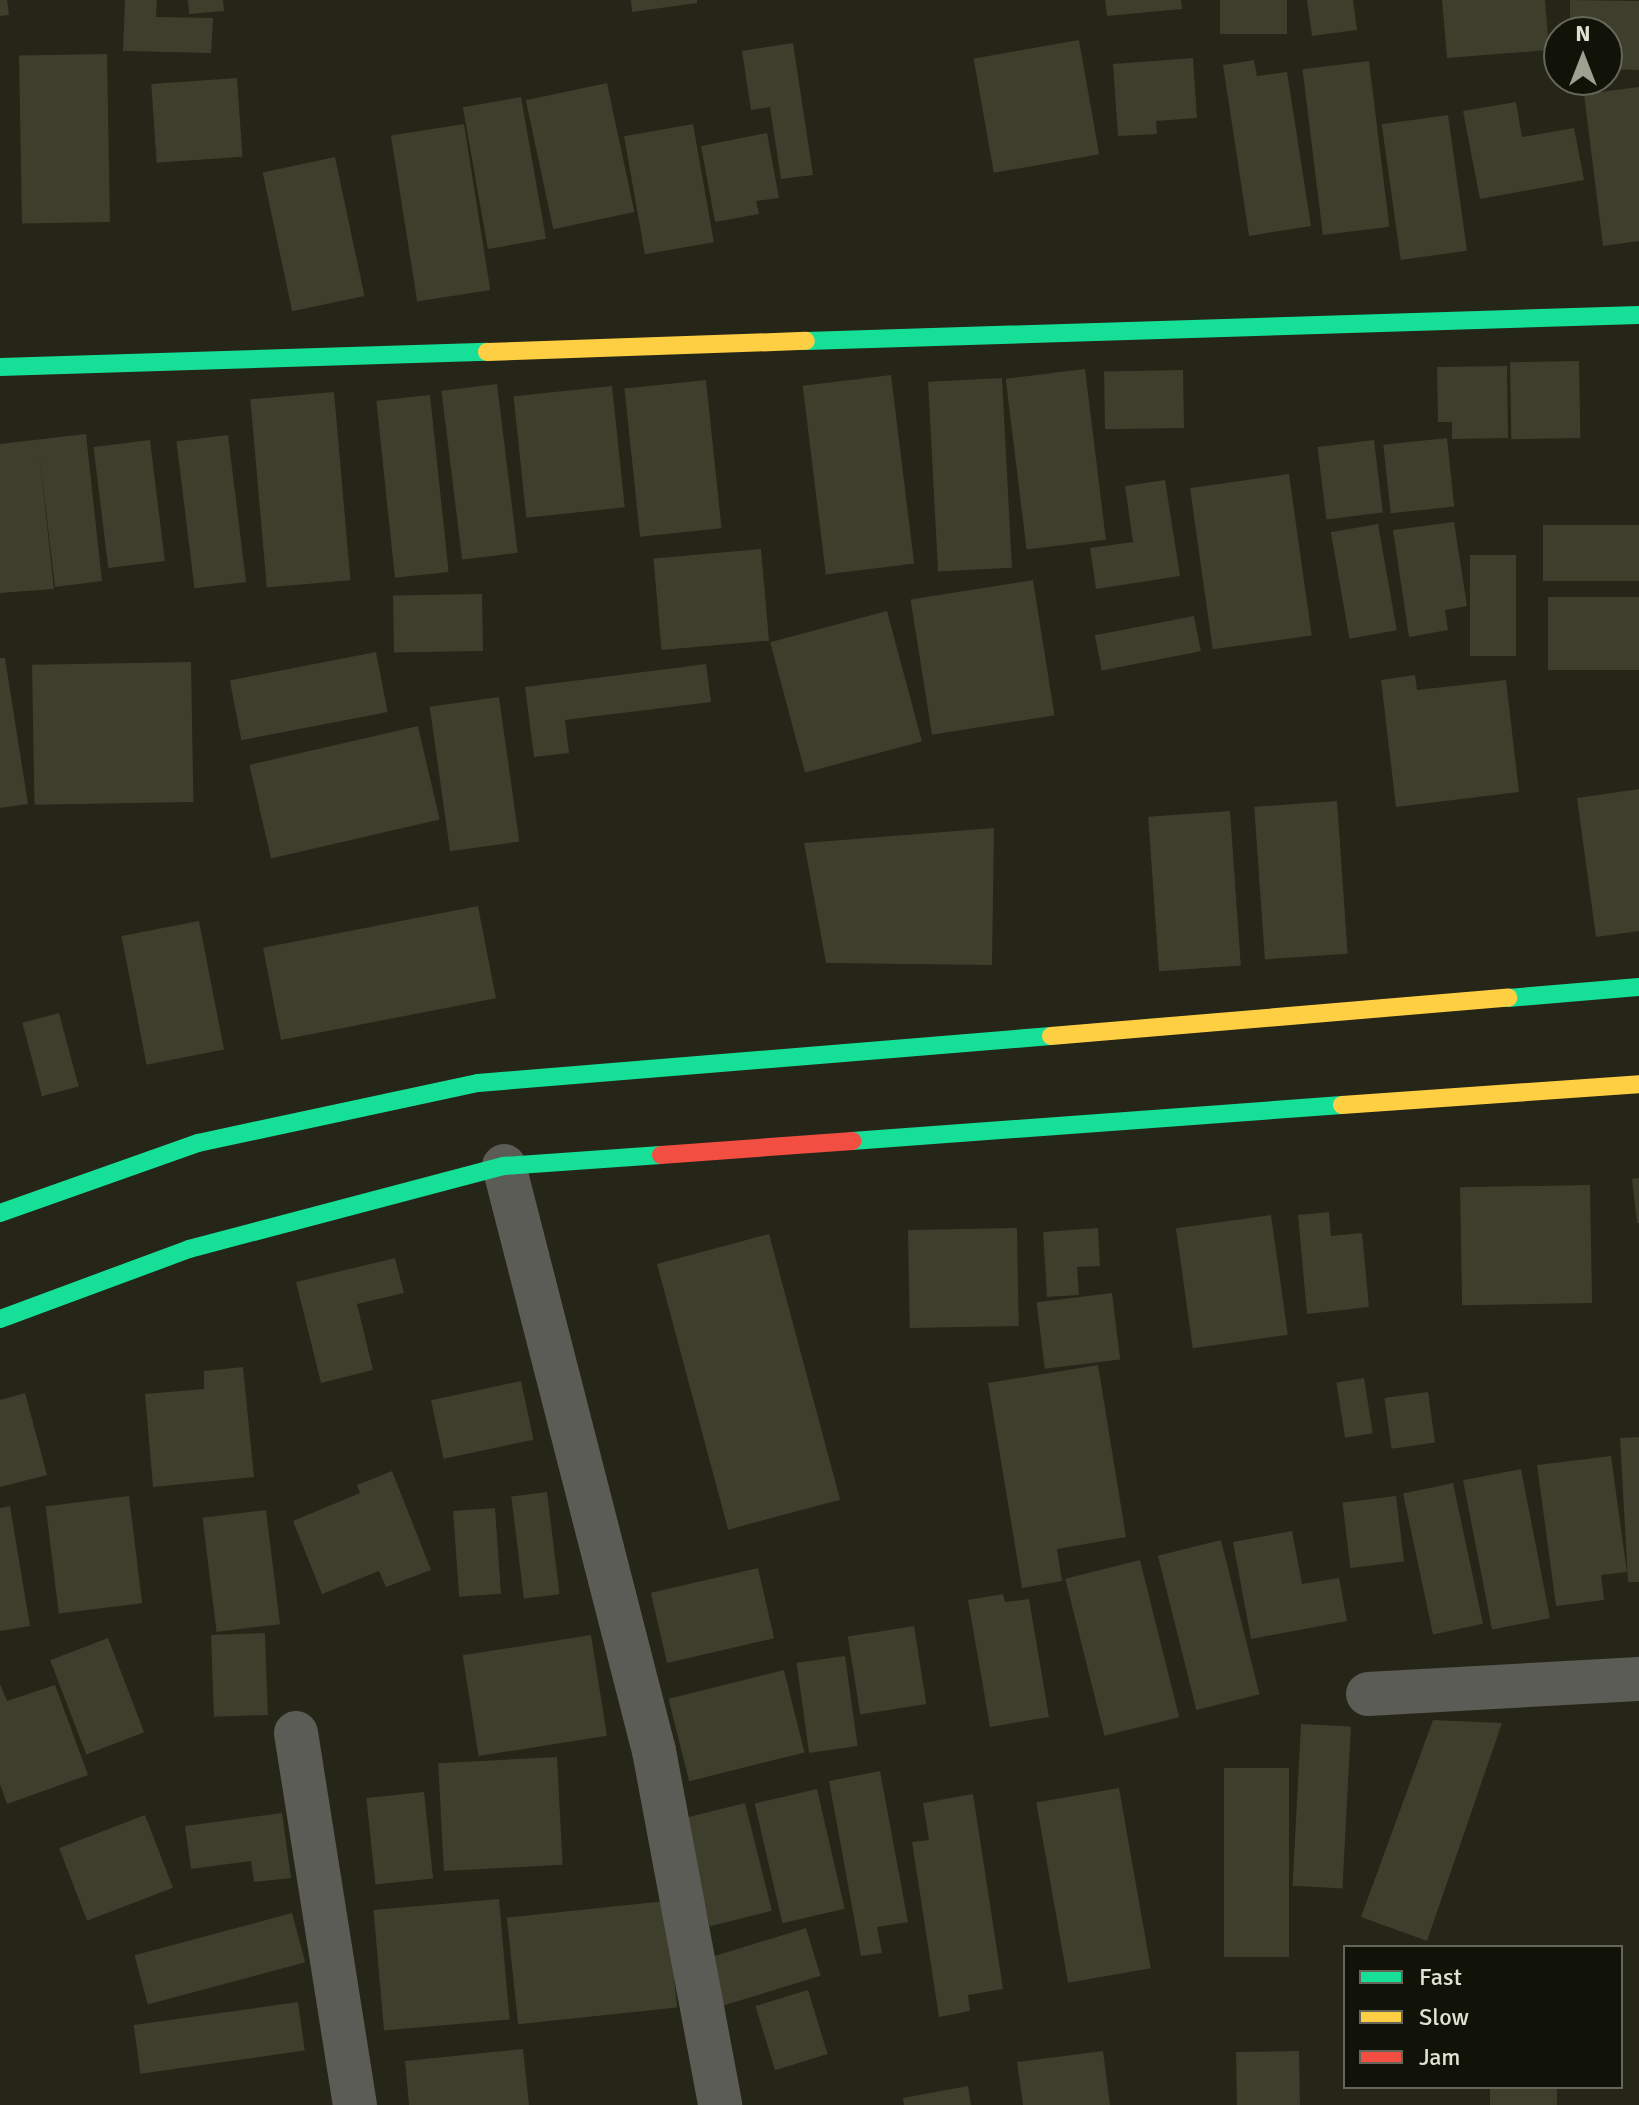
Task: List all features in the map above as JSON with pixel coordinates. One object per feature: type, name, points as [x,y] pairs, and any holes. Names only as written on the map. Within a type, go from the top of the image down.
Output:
[{"type":"street","points":[[0,367],[1639,315]]},
{"type":"street","points":[[0,1213],[198,1143],[478,1083],[1639,987]]},
{"type":"street","points":[[0,1319],[189,1249],[504,1166],[1639,1084]]},
{"type":"street","points":[[504,1166],[654,1751],[720,2105]]},
{"type":"street","points":[[1368,1694],[1639,1679]]},
{"type":"street","points":[[296,1733],[355,2105]]},
{"type":"building","points":[[0,0],[7,0],[9,15],[0,16]]},
{"type":"building","points":[[125,0],[157,0],[156,17],[213,18],[211,53],[123,51]]},
{"type":"building","points":[[188,0],[223,0],[224,11],[189,14]]},
{"type":"building","points":[[631,0],[697,0],[697,3],[632,12]]},
{"type":"building","points":[[1105,0],[1181,0],[1182,9],[1107,16]]},
{"type":"building","points":[[1220,0],[1287,0],[1287,34],[1220,34]]},
{"type":"building","points":[[1307,0],[1353,0],[1357,30],[1312,36]]},
{"type":"building","points":[[1442,0],[1545,0],[1543,50],[1447,58]]},
{"type":"building","points":[[1570,0],[1639,1],[1639,70],[1623,70],[1623,16],[1570,16]]},
{"type":"building","points":[[1079,40],[1099,154],[994,173],[974,59]]},
{"type":"building","points":[[793,43],[813,175],[781,179],[770,107],[751,110],[742,51]]},
{"type":"building","points":[[107,54],[110,222],[22,224],[19,56]]},
{"type":"building","points":[[1193,58],[1197,118],[1156,121],[1157,134],[1118,136],[1113,64]]},
{"type":"building","points":[[1254,60],[1257,76],[1287,72],[1311,226],[1249,236],[1223,65]]},
{"type":"building","points":[[1369,61],[1389,227],[1323,235],[1302,69]]},
{"type":"building","points":[[237,78],[243,157],[157,163],[151,84]]},
{"type":"building","points":[[607,83],[634,212],[553,229],[526,100]]},
{"type":"building","points":[[1639,87],[1639,241],[1603,246],[1584,96],[1623,96],[1623,89]]},
{"type":"building","points":[[521,97],[546,239],[488,249],[463,107]]},
{"type":"building","points":[[1516,102],[1522,137],[1574,128],[1584,180],[1480,199],[1463,111]]},
{"type":"building","points":[[1448,115],[1467,251],[1401,260],[1382,124]]},
{"type":"building","points":[[464,124],[490,290],[417,302],[391,136]]},
{"type":"building","points":[[693,124],[714,242],[645,254],[624,136]]},
{"type":"building","points":[[767,133],[779,198],[756,201],[759,214],[715,222],[701,146]]},
{"type":"building","points":[[335,157],[365,296],[292,311],[263,172]]},
{"type":"building","points":[[1579,361],[1580,438],[1511,439],[1510,362]]},
{"type":"building","points":[[1507,366],[1508,438],[1452,439],[1452,422],[1438,422],[1437,367]]},
{"type":"building","points":[[1085,369],[1106,540],[1027,549],[1006,379]]},
{"type":"building","points":[[1183,370],[1184,428],[1105,429],[1104,371]]},
{"type":"building","points":[[891,375],[914,564],[826,574],[803,386]]},
{"type":"building","points":[[1002,378],[1012,568],[938,572],[928,382]]},
{"type":"building","points":[[706,380],[722,528],[640,537],[624,389]]},
{"type":"building","points":[[497,384],[518,553],[462,560],[441,391]]},
{"type":"building","points":[[612,386],[625,507],[526,518],[514,396]]},
{"type":"building","points":[[334,392],[350,580],[267,588],[250,399]]},
{"type":"building","points":[[430,395],[449,572],[395,578],[376,401]]},
{"type":"building","points":[[86,434],[102,581],[55,587],[39,451],[54,589],[0,593],[0,444]]},
{"type":"building","points":[[228,435],[246,582],[194,588],[176,441]]},
{"type":"building","points":[[1447,438],[1454,507],[1391,513],[1383,445]]},
{"type":"building","points":[[150,440],[165,561],[108,568],[93,447]]},
{"type":"building","points":[[1374,440],[1383,512],[1326,519],[1317,447]]},
{"type":"building","points":[[1289,474],[1312,635],[1213,649],[1190,488]]},
{"type":"building","points":[[1165,480],[1180,576],[1096,589],[1090,548],[1133,542],[1125,486]]},
{"type":"building","points":[[1454,522],[1467,606],[1445,610],[1448,630],[1409,637],[1393,530]]},
{"type":"building","points":[[1378,524],[1397,630],[1349,639],[1331,532]]},
{"type":"building","points":[[1543,525],[1639,525],[1639,581],[1543,581]]},
{"type":"building","points":[[761,549],[769,641],[661,650],[653,558]]},
{"type":"building","points":[[1470,555],[1516,555],[1516,656],[1470,656]]},
{"type":"building","points":[[1033,580],[1054,715],[932,735],[911,599]]},
{"type":"building","points":[[482,594],[483,651],[394,653],[393,596]]},
{"type":"building","points":[[1548,597],[1639,597],[1639,670],[1548,670]]},
{"type":"building","points":[[887,611],[922,741],[805,773],[770,642]]},
{"type":"building","points":[[1194,616],[1201,651],[1102,671],[1095,635]]},
{"type":"building","points":[[376,652],[388,712],[241,740],[230,680]]},
{"type":"building","points":[[0,658],[5,658],[28,804],[0,808]]},
{"type":"building","points":[[191,662],[193,802],[34,805],[32,665]]},
{"type":"building","points":[[706,664],[711,702],[565,720],[569,753],[534,757],[525,687]]},
{"type":"building","points":[[1415,675],[1417,690],[1506,680],[1519,792],[1396,807],[1381,680]]},
{"type":"building","points":[[499,697],[519,842],[450,851],[430,707]]},
{"type":"building","points":[[418,726],[440,820],[271,858],[249,765]]},
{"type":"building","points":[[1639,789],[1639,931],[1596,937],[1577,798]]},
{"type":"building","points":[[1337,801],[1348,954],[1265,959],[1254,807]]},
{"type":"building","points":[[1230,811],[1241,966],[1159,971],[1148,817]]},
{"type":"building","points":[[994,828],[992,965],[826,963],[804,843]]},
{"type":"building","points":[[478,906],[496,998],[281,1040],[263,948]]},
{"type":"building","points":[[199,921],[224,1050],[146,1065],[121,936]]},
{"type":"building","points":[[59,1013],[79,1086],[42,1096],[22,1023]]},
{"type":"building","points":[[1639,1178],[1639,1223],[1637,1223],[1632,1179]]},
{"type":"building","points":[[1590,1185],[1592,1303],[1462,1305],[1460,1187]]},
{"type":"building","points":[[1329,1212],[1331,1236],[1362,1233],[1369,1307],[1307,1314],[1298,1215]]},
{"type":"building","points":[[1271,1215],[1288,1335],[1193,1348],[1176,1228]]},
{"type":"building","points":[[1017,1228],[1019,1326],[910,1328],[908,1230]]},
{"type":"building","points":[[1098,1228],[1100,1266],[1077,1267],[1079,1295],[1047,1297],[1043,1232]]},
{"type":"building","points":[[769,1234],[840,1500],[728,1530],[657,1264]]},
{"type":"building","points":[[395,1258],[404,1293],[357,1304],[373,1370],[321,1383],[296,1282]]},
{"type":"building","points":[[1112,1293],[1120,1360],[1045,1369],[1037,1302]]},
{"type":"building","points":[[1098,1365],[1126,1537],[1057,1549],[1062,1581],[1022,1588],[988,1383]]},
{"type":"building","points":[[243,1367],[254,1477],[153,1487],[145,1394],[204,1389],[204,1371]]},
{"type":"building","points":[[1364,1378],[1373,1433],[1345,1438],[1336,1382]]},
{"type":"building","points":[[521,1381],[533,1440],[443,1459],[431,1400]]},
{"type":"building","points":[[1428,1392],[1435,1443],[1392,1449],[1384,1398]]},
{"type":"building","points":[[25,1393],[47,1475],[0,1487],[0,1400]]},
{"type":"building","points":[[1639,1437],[1639,1582],[1628,1582],[1620,1438]]},
{"type":"building","points":[[1611,1456],[1627,1572],[1601,1575],[1604,1600],[1556,1606],[1537,1465]]},
{"type":"building","points":[[1521,1469],[1550,1618],[1492,1629],[1463,1480]]},
{"type":"building","points":[[392,1471],[431,1570],[386,1587],[379,1571],[322,1594],[293,1521],[360,1493],[357,1485]]},
{"type":"building","points":[[1453,1483],[1483,1624],[1433,1634],[1403,1494]]},
{"type":"building","points":[[547,1492],[560,1594],[524,1599],[511,1496]]},
{"type":"building","points":[[129,1496],[142,1603],[59,1613],[46,1506]]},
{"type":"building","points":[[1396,1496],[1404,1562],[1350,1568],[1342,1503]]},
{"type":"building","points":[[10,1506],[30,1626],[0,1631],[0,1508]]},
{"type":"building","points":[[495,1508],[501,1594],[459,1597],[453,1511]]},
{"type":"building","points":[[266,1510],[280,1624],[216,1632],[202,1518]]},
{"type":"building","points":[[1292,1531],[1302,1584],[1339,1578],[1347,1621],[1251,1639],[1233,1542]]},
{"type":"building","points":[[1221,1540],[1259,1694],[1196,1710],[1158,1556]]},
{"type":"building","points":[[1140,1560],[1179,1717],[1104,1736],[1065,1579]]},
{"type":"building","points":[[758,1568],[774,1638],[667,1663],[651,1593]]},
{"type":"building","points":[[1003,1594],[1005,1602],[1029,1599],[1049,1717],[990,1727],[968,1600]]},
{"type":"building","points":[[914,1626],[926,1704],[860,1715],[848,1636]]},
{"type":"building","points":[[265,1633],[268,1715],[214,1717],[211,1635]]},
{"type":"building","points":[[591,1635],[607,1736],[479,1756],[463,1655]]},
{"type":"building","points":[[108,1638],[144,1732],[86,1755],[50,1660]]},
{"type":"building","points":[[845,1656],[858,1746],[809,1753],[796,1663]]},
{"type":"building","points":[[784,1670],[805,1752],[689,1781],[669,1699]]},
{"type":"building","points":[[0,1684],[7,1701],[55,1685],[88,1775],[7,1804],[0,1784]]},
{"type":"building","points":[[1433,1720],[1502,1723],[1427,1941],[1361,1917]]},
{"type":"building","points":[[1301,1724],[1351,1727],[1342,1888],[1293,1886]]},
{"type":"building","points":[[557,1757],[563,1865],[444,1871],[438,1763]]},
{"type":"building","points":[[1224,1768],[1289,1768],[1289,1957],[1224,1957]]},
{"type":"building","points":[[880,1771],[908,1922],[877,1927],[882,1953],[861,1956],[829,1781]]},
{"type":"building","points":[[1119,1788],[1151,1968],[1068,1983],[1036,1803]]},
{"type":"building","points":[[817,1789],[845,1909],[782,1923],[755,1803]]},
{"type":"building","points":[[424,1792],[433,1879],[375,1885],[366,1798]]},
{"type":"building","points":[[973,1794],[1003,1989],[968,1995],[970,2011],[939,2017],[912,1842],[929,1840],[923,1803]]},
{"type":"building","points":[[745,1803],[772,1911],[710,1926],[683,1818]]},
{"type":"building","points":[[282,1813],[291,1878],[254,1882],[251,1861],[191,1869],[185,1826]]},
{"type":"building","points":[[145,1815],[173,1888],[87,1921],[59,1848]]},
{"type":"building","points":[[499,1899],[510,2020],[384,2031],[373,1910]]},
{"type":"building","points":[[666,1901],[677,2007],[518,2024],[507,1918]]},
{"type":"building","points":[[292,1913],[305,1962],[148,2004],[135,1955]]},
{"type":"building","points":[[806,1928],[821,1976],[720,2007],[706,1959]]},
{"type":"building","points":[[808,1990],[828,2054],[775,2070],[755,2006]]},
{"type":"building","points":[[298,2002],[305,2051],[140,2074],[134,2025]]},
{"type":"building","points":[[523,2049],[529,2105],[409,2105],[405,2061]]},
{"type":"building","points":[[1103,2051],[1110,2105],[1023,2105],[1017,2062]]},
{"type":"building","points":[[1299,2051],[1300,2105],[1237,2105],[1236,2052]]},
{"type":"building","points":[[968,2086],[971,2105],[904,2105],[903,2098]]},
{"type":"building","points":[[1490,2089],[1557,2089],[1557,2105],[1490,2105]]},
{"type":"traffic: fast","points":[[806,341],[1639,315]]},
{"type":"traffic: fast","points":[[0,367],[487,352]]},
{"type":"traffic: fast","points":[[1508,998],[1639,987]]},
{"type":"traffic: fast","points":[[0,1213],[198,1143],[478,1083],[1051,1036]]},
{"type":"traffic: fast","points":[[852,1141],[1342,1105]]},
{"type":"traffic: fast","points":[[0,1319],[189,1249],[504,1166],[661,1155]]},
{"type":"traffic: slow","points":[[487,352],[806,341]]},
{"type":"traffic: slow","points":[[1051,1036],[1508,998]]},
{"type":"traffic: slow","points":[[1342,1105],[1639,1084]]},
{"type":"traffic: jam","points":[[661,1155],[852,1141]]}]
